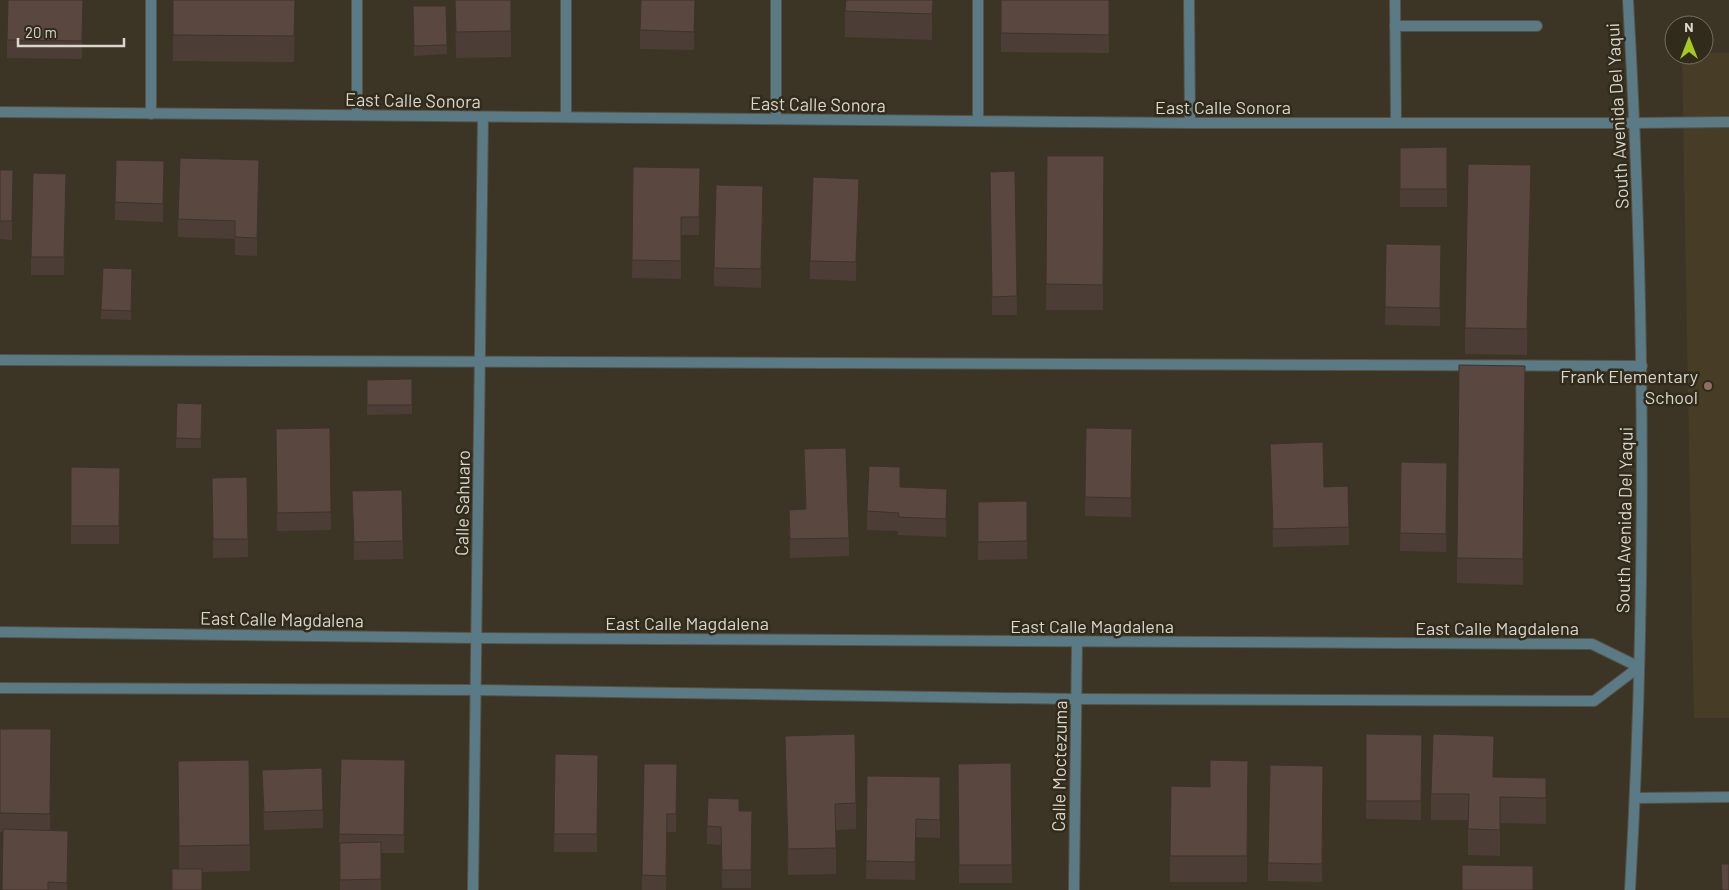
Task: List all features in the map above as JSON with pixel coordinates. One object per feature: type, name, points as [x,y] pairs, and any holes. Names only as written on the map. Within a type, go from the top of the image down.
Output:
[{"type":"street","points":[[151,0],[151,114]]},
{"type":"street","points":[[357,0],[357,115]]},
{"type":"street","points":[[566,0],[566,117]]},
{"type":"street","points":[[776,0],[776,120]]},
{"type":"street","points":[[978,0],[978,121]]},
{"type":"street","points":[[1189,0],[1190,123]]},
{"type":"street","points":[[1395,0],[1396,123]]},
{"type":"street","name":"South Avenida Del Yaqui","points":[[1628,0],[1636,123],[1642,366],[1636,798],[1630,890]]},
{"type":"street","points":[[1395,26],[1537,26]]},
{"type":"street","name":"East Calle Sonora","points":[[0,112],[1190,123],[1729,122]]},
{"type":"street","name":"Calle Sahuaro","points":[[473,890],[483,117]]},
{"type":"street","points":[[0,360],[1642,366]]},
{"type":"street","name":"East Calle Magdalena","points":[[0,632],[476,638],[1592,644],[1638,667]]},
{"type":"street","name":"Calle Moctezuma","points":[[1074,890],[1077,642]]},
{"type":"street","points":[[0,688],[476,690],[1076,700],[1594,701],[1638,667]]},
{"type":"street","points":[[1636,798],[1729,797]]},
{"type":"shaded area","name":"Frank Elementary School","points":[[1714,53],[1729,53],[1729,718],[1694,718],[1682,65],[1714,65]]},
{"type":"building","points":[[8,0],[83,0],[82,41],[7,40]]},
{"type":"building","points":[[173,0],[295,0],[294,36],[173,35]]},
{"type":"building","points":[[455,0],[511,0],[511,31],[456,32]]},
{"type":"building","points":[[641,0],[695,0],[694,32],[640,30]]},
{"type":"building","points":[[846,0],[933,0],[932,14],[845,11]]},
{"type":"building","points":[[1001,0],[1109,0],[1109,35],[1001,33]]},
{"type":"building","points":[[413,6],[446,6],[447,45],[414,46]]},
{"type":"building","points":[[1447,147],[1447,189],[1400,189],[1400,148]]},
{"type":"building","points":[[1047,156],[1104,156],[1103,285],[1046,284]]},
{"type":"building","points":[[180,158],[259,160],[257,238],[235,237],[235,221],[178,219]]},
{"type":"building","points":[[116,160],[164,161],[163,204],[115,202]]},
{"type":"building","points":[[1468,164],[1531,165],[1527,329],[1465,328]]},
{"type":"building","points":[[633,167],[700,168],[699,217],[681,217],[681,261],[632,260]]},
{"type":"building","points":[[0,170],[13,170],[12,221],[0,221]]},
{"type":"building","points":[[1015,171],[1017,296],[992,297],[990,172]]},
{"type":"building","points":[[33,173],[66,174],[64,257],[31,257]]},
{"type":"building","points":[[813,177],[859,179],[856,262],[810,261]]},
{"type":"building","points":[[716,185],[763,186],[761,269],[714,268]]},
{"type":"building","points":[[1386,244],[1441,245],[1440,308],[1385,307]]},
{"type":"building","points":[[103,268],[132,269],[131,311],[101,310]]},
{"type":"building","points":[[1459,365],[1525,366],[1523,559],[1457,558]]},
{"type":"building","points":[[412,379],[412,405],[367,405],[367,380]]},
{"type":"building","points":[[177,403],[202,404],[201,439],[176,438]]},
{"type":"building","points":[[330,428],[331,512],[277,513],[276,429]]},
{"type":"building","points":[[1086,428],[1132,429],[1131,498],[1085,497]]},
{"type":"building","points":[[1323,442],[1324,487],[1348,486],[1349,527],[1273,529],[1270,444]]},
{"type":"building","points":[[846,448],[849,538],[790,539],[789,510],[806,509],[804,449]]},
{"type":"building","points":[[1401,462],[1447,463],[1446,534],[1400,533]]},
{"type":"building","points":[[869,466],[900,467],[900,487],[947,489],[946,519],[898,517],[899,513],[867,511]]},
{"type":"building","points":[[71,467],[120,468],[119,526],[71,526]]},
{"type":"building","points":[[247,477],[248,539],[213,539],[212,478]]},
{"type":"building","points":[[402,490],[403,541],[354,542],[352,491]]},
{"type":"building","points":[[1027,501],[1027,541],[978,542],[978,502]]},
{"type":"building","points":[[0,729],[51,729],[50,814],[0,813]]},
{"type":"building","points":[[855,734],[856,803],[835,804],[836,848],[788,849],[785,736]]},
{"type":"building","points":[[1366,734],[1422,735],[1421,801],[1366,801]]},
{"type":"building","points":[[1433,734],[1494,736],[1493,777],[1546,778],[1546,798],[1500,797],[1500,830],[1468,829],[1469,794],[1431,794]]},
{"type":"building","points":[[555,754],[598,755],[597,834],[554,834]]},
{"type":"building","points":[[341,759],[405,760],[404,835],[339,834]]},
{"type":"building","points":[[249,760],[250,845],[179,846],[178,761]]},
{"type":"building","points":[[1210,760],[1248,761],[1247,856],[1170,856],[1171,786],[1210,787]]},
{"type":"building","points":[[1011,763],[1012,865],[959,865],[958,764]]},
{"type":"building","points":[[644,764],[677,764],[676,814],[667,814],[666,876],[642,875]]},
{"type":"building","points":[[1270,765],[1323,766],[1322,864],[1268,863]]},
{"type":"building","points":[[322,768],[323,810],[264,812],[262,770]]},
{"type":"building","points":[[867,776],[940,777],[940,820],[916,819],[915,862],[866,861]]},
{"type":"building","points":[[708,798],[739,799],[739,811],[752,811],[751,870],[722,870],[721,827],[707,826]]},
{"type":"building","points":[[3,829],[68,831],[67,883],[48,882],[48,890],[2,890]]},
{"type":"building","points":[[381,842],[381,879],[340,880],[340,843]]},
{"type":"building","points":[[1721,864],[1729,864],[1729,890],[1722,890]]},
{"type":"building","points":[[1462,865],[1533,866],[1533,890],[1462,890]]},
{"type":"building","points":[[172,869],[202,869],[202,890],[172,890]]},
{"type":"place","name":"Frank Elementary School","points":[[1708,386]]}]
